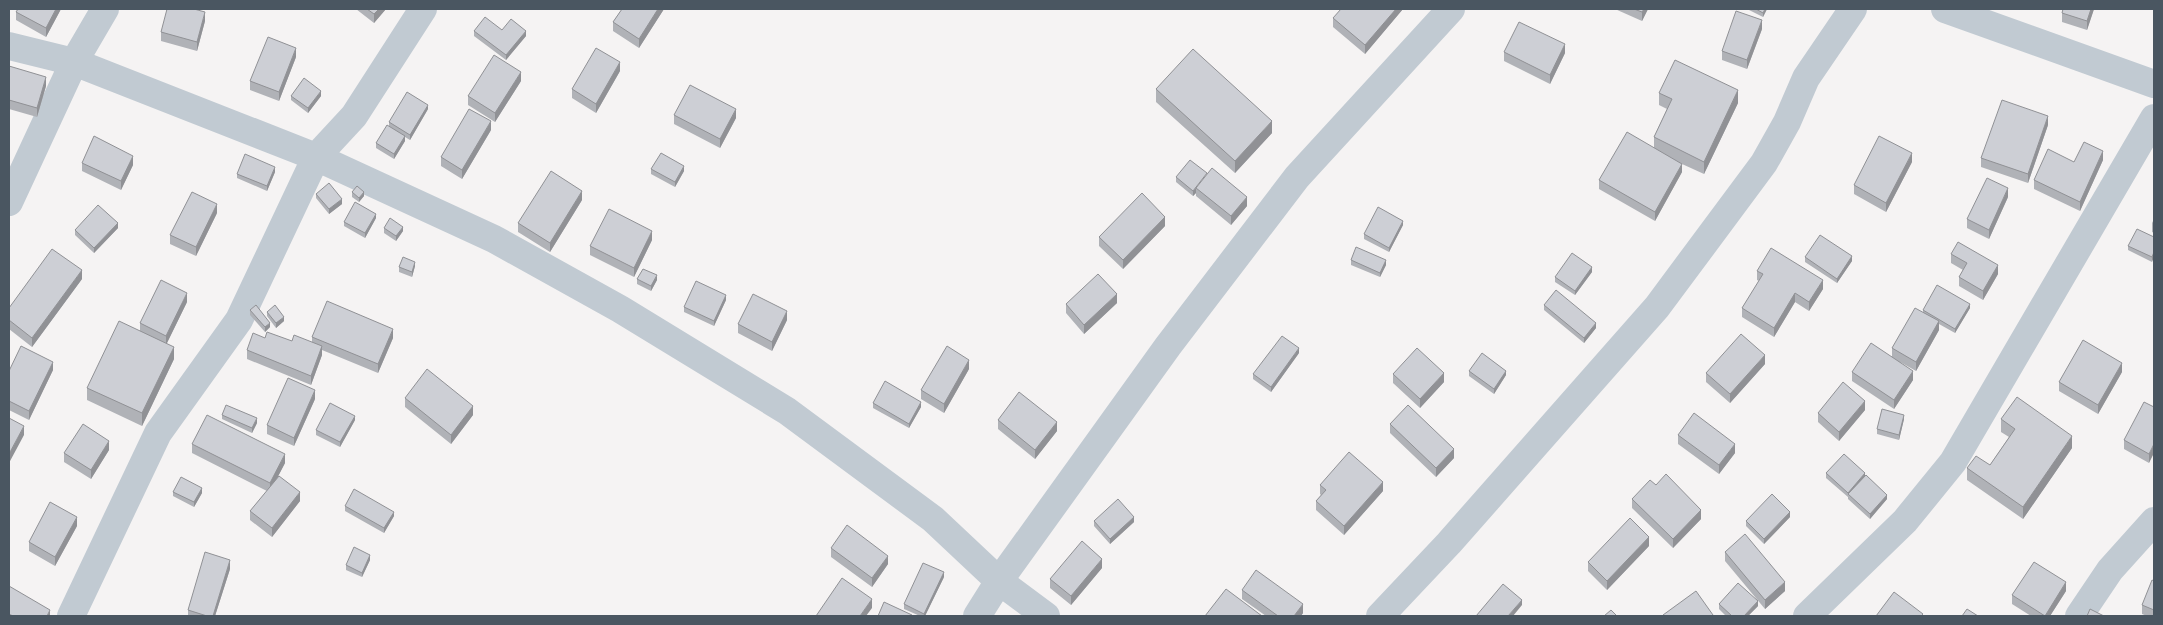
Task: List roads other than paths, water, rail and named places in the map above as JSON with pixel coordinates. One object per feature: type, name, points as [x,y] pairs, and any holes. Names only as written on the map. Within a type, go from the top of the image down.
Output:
[{"type":"street","points":[[9,202],[74,62],[105,9]]},
{"type":"street","points":[[71,616],[158,433],[239,320],[316,157],[354,116],[423,9]]},
{"type":"street","points":[[977,616],[999,581],[1168,346],[1297,177],[1451,9]]},
{"type":"street","points":[[1380,616],[1449,543],[1657,307],[1764,163],[1787,122],[1806,78],[1852,9]]},
{"type":"street","points":[[1944,9],[2154,84]]},
{"type":"street","points":[[9,46],[74,62],[316,157],[494,239],[620,309],[779,406],[869,470],[933,519],[999,581],[1046,616]]},
{"type":"street","points":[[1806,616],[1905,521],[1953,462],[2154,118]]},
{"type":"street","points":[[2079,616],[2110,570],[2154,522]]}]
